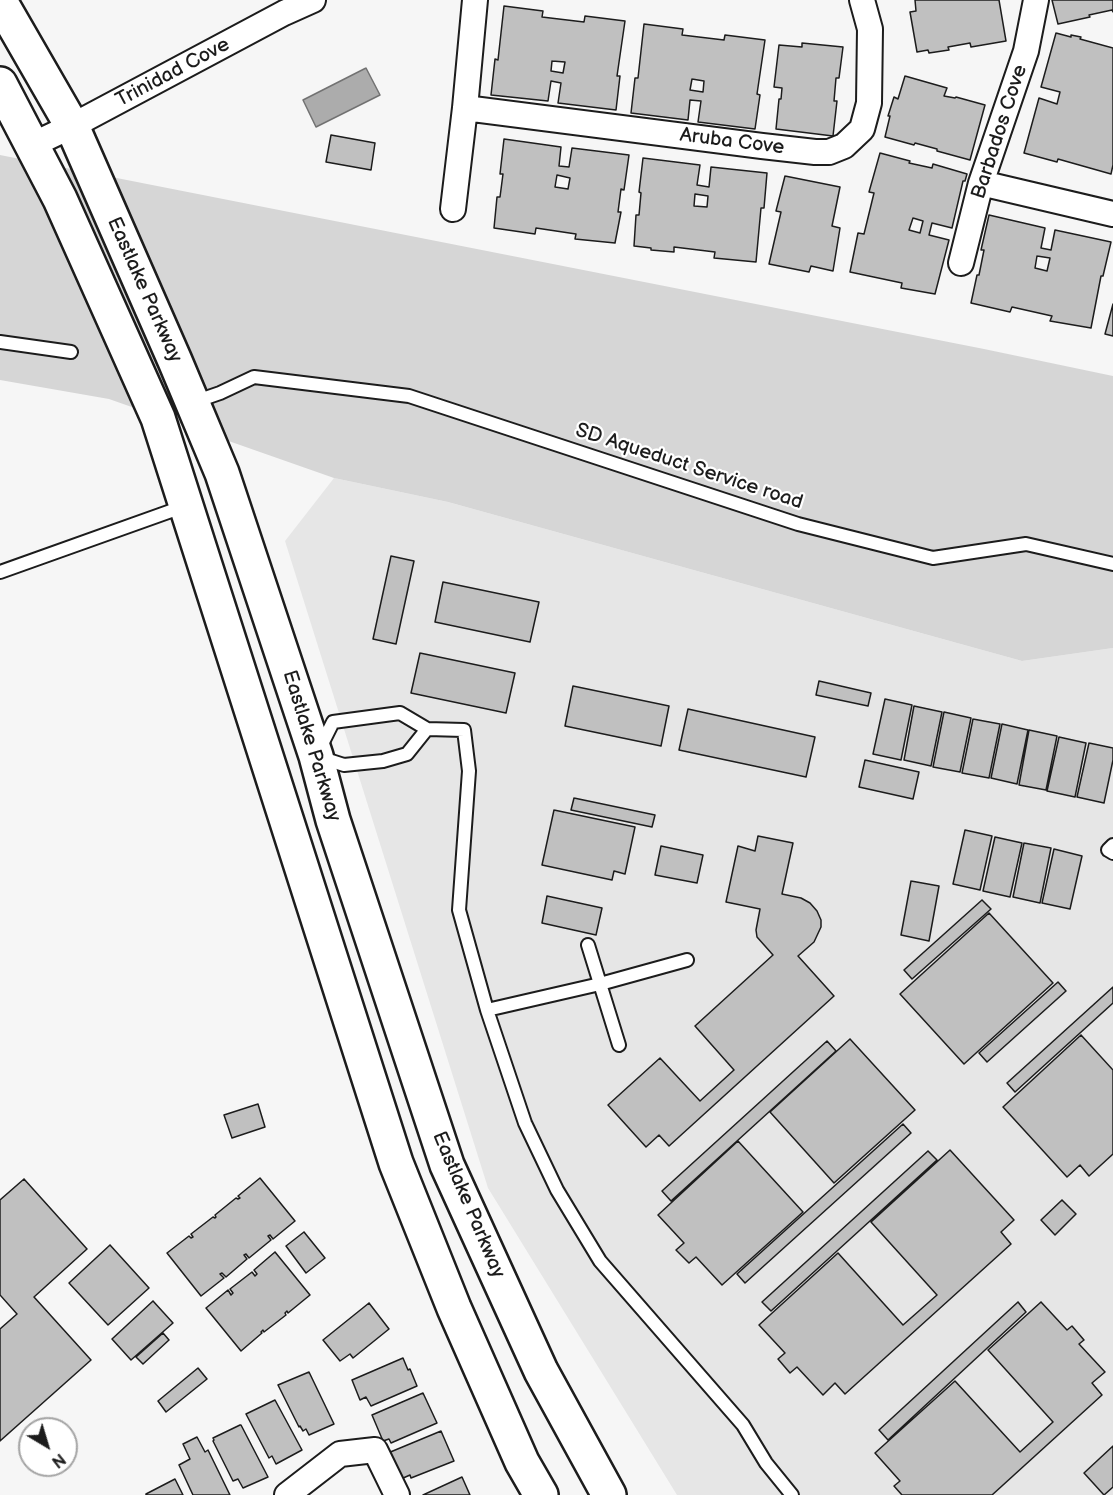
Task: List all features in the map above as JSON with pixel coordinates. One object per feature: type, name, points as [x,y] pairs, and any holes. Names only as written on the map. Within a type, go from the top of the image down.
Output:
[{"type":"main road","name":"Eastlake Parkway","points":[[0,1],[72,126],[222,473],[316,756],[333,820],[447,1165],[541,1371],[609,1495]]},
{"type":"main road","name":"Eastlake Parkway","points":[[0,84],[60,199],[158,418],[396,1163],[454,1308],[522,1462],[541,1495]]},
{"type":"main road","points":[[269,765],[316,756]]},
{"type":"street","name":"Trinidad Cove","points":[[32,145],[313,0]]},
{"type":"street","points":[[453,209],[475,0]]},
{"type":"street","name":"Aruba Cove","points":[[465,108],[830,152],[844,146],[862,129],[869,103],[870,29],[862,0]]},
{"type":"street","name":"Barbados Cove","points":[[961,264],[981,183],[1026,51],[1036,0]]},
{"type":"street","points":[[981,183],[1113,214]]},
{"type":"street","points":[[287,1495],[340,1454],[375,1450],[397,1495]]},
{"type":"lane","points":[[0,342],[70,352]]},
{"type":"lane","name":"SD Aqueduct Service road","points":[[193,403],[254,377],[409,396],[798,524],[933,558],[1026,544],[1113,564]]},
{"type":"lane","points":[[0,572],[186,506]]},
{"type":"lane","points":[[427,729],[407,754],[383,761],[344,765],[316,756],[333,722],[400,713],[427,729],[464,730],[469,771],[459,910],[487,1010],[525,1123],[557,1190],[600,1261],[743,1425],[766,1463],[792,1495]]},
{"type":"lane","points":[[1113,845],[1108,850],[1113,853]]},
{"type":"lane","points":[[588,945],[619,1045]]},
{"type":"lane","points":[[487,1010],[600,984],[687,960]]},
{"type":"shaded area","points":[[366,68],[380,95],[316,127],[303,100]]},
{"type":"shaded area","points":[[0,155],[1113,376],[1113,648],[1022,661],[448,502],[334,478],[109,399],[0,380]]},
{"type":"shaded area","points":[[334,478],[448,502],[1022,661],[1113,648],[1113,1495],[677,1495],[488,1188],[285,541]]},
{"type":"building","points":[[915,0],[999,0],[1006,41],[971,47],[970,43],[948,47],[949,50],[929,53],[928,50],[917,52],[910,12],[916,11]]},
{"type":"building","points":[[1052,0],[1113,0],[1113,12],[1112,10],[1089,15],[1090,17],[1058,24]]},
{"type":"building","points":[[504,6],[543,11],[542,17],[584,22],[585,16],[625,21],[617,76],[620,76],[616,110],[558,103],[561,83],[551,81],[548,101],[491,95],[495,59],[498,60]],"holes":[[[552,61],[565,62],[563,73],[551,71]]]},
{"type":"building","points":[[644,24],[683,29],[682,35],[724,40],[725,35],[765,40],[757,94],[760,95],[755,129],[698,122],[701,101],[690,100],[688,120],[631,113],[635,78],[638,78]],"holes":[[[692,79],[704,81],[703,92],[690,90]]]},
{"type":"building","points":[[1056,33],[1081,37],[1080,39],[1113,48],[1113,165],[1111,174],[1058,159],[1057,162],[1024,153],[1039,98],[1057,104],[1060,92],[1041,87]]},
{"type":"building","points":[[802,43],[843,47],[839,78],[836,78],[834,101],[837,101],[833,136],[776,129],[782,88],[774,87],[779,45],[802,47]]},
{"type":"building","points":[[905,76],[947,88],[944,96],[985,105],[970,160],[915,143],[914,145],[885,137],[894,97],[898,99]]},
{"type":"building","points":[[331,135],[375,143],[371,170],[326,162]]},
{"type":"building","points":[[504,139],[561,147],[559,166],[569,167],[572,148],[629,155],[624,190],[621,189],[618,212],[621,212],[615,243],[575,239],[576,234],[536,228],[535,234],[494,228],[497,197],[500,197],[503,174],[500,174]],"holes":[[[557,175],[570,178],[568,189],[555,187]]]},
{"type":"building","points":[[880,153],[910,161],[909,163],[932,168],[933,164],[967,174],[963,181],[952,228],[932,223],[929,235],[949,240],[935,294],[901,288],[902,283],[850,272],[858,233],[864,234],[874,193],[869,192]],"holes":[[[913,218],[923,221],[920,233],[909,230]]]},
{"type":"building","points":[[643,158],[700,165],[697,185],[709,187],[711,167],[767,173],[756,262],[714,258],[715,252],[674,247],[674,252],[634,246],[636,215],[639,215],[641,193],[639,192]],"holes":[[[695,194],[708,196],[707,207],[694,206]]]},
{"type":"building","points":[[785,176],[840,187],[832,226],[840,228],[833,271],[811,266],[809,272],[769,264],[781,212],[776,211]]},
{"type":"building","points":[[989,215],[1045,228],[1041,248],[1051,250],[1055,230],[1111,242],[1103,276],[1101,276],[1091,328],[1050,321],[1052,316],[1012,307],[1010,312],[971,303],[984,250],[981,250]],"holes":[[[1037,256],[1050,258],[1047,271],[1035,268]]]},
{"type":"building","points":[[1113,304],[1113,336],[1105,334]]},
{"type":"building","points":[[391,556],[414,561],[396,644],[373,639]]},
{"type":"building","points":[[443,582],[539,602],[530,642],[435,622]]},
{"type":"building","points":[[420,653],[515,673],[506,713],[411,693]]},
{"type":"building","points":[[819,681],[871,693],[868,706],[816,695]]},
{"type":"building","points":[[573,686],[669,706],[661,746],[565,726]]},
{"type":"building","points":[[885,699],[912,705],[901,760],[873,754]]},
{"type":"building","points":[[914,706],[942,712],[931,766],[904,760]]},
{"type":"building","points":[[688,709],[815,737],[806,777],[679,750]]},
{"type":"building","points":[[944,712],[971,718],[960,772],[933,767]]},
{"type":"building","points":[[973,719],[1000,724],[989,778],[962,773]]},
{"type":"building","points":[[1002,724],[1028,730],[1017,784],[991,778]]},
{"type":"building","points":[[1029,730],[1057,736],[1046,790],[1019,785]]},
{"type":"building","points":[[1059,737],[1086,743],[1075,797],[1047,791]]},
{"type":"building","points":[[1089,743],[1113,748],[1113,760],[1104,803],[1077,797]]},
{"type":"building","points":[[865,760],[919,772],[913,799],[859,787]]},
{"type":"building","points":[[574,798],[655,815],[652,827],[571,810]]},
{"type":"building","points":[[554,810],[635,827],[625,874],[614,871],[612,880],[542,865]]},
{"type":"building","points":[[965,830],[992,836],[980,890],[953,884]]},
{"type":"building","points":[[758,836],[793,843],[782,894],[801,898],[810,903],[821,920],[821,927],[814,942],[798,956],[834,996],[669,1146],[659,1135],[646,1147],[608,1105],[660,1058],[700,1101],[734,1070],[695,1026],[773,955],[757,937],[760,909],[726,902],[738,846],[755,851]]},
{"type":"building","points":[[995,837],[1022,843],[1010,897],[983,891]]},
{"type":"building","points":[[1024,843],[1051,848],[1040,903],[1013,897]]},
{"type":"building","points":[[661,846],[703,855],[697,883],[655,875]]},
{"type":"building","points":[[1054,849],[1082,856],[1070,909],[1042,903]]},
{"type":"building","points":[[911,881],[939,886],[929,941],[901,935]]},
{"type":"building","points":[[547,896],[602,908],[596,935],[542,923]]},
{"type":"building","points":[[982,900],[991,909],[912,979],[904,970]]},
{"type":"building","points":[[989,913],[1053,983],[964,1064],[900,994]]},
{"type":"building","points":[[1058,982],[1066,991],[987,1062],[979,1053]]},
{"type":"building","points":[[1113,987],[1113,1003],[1015,1092],[1007,1083]]},
{"type":"building","points":[[1081,1035],[1113,1070],[1113,1154],[1089,1176],[1080,1165],[1067,1177],[1003,1107]]},
{"type":"building","points":[[850,1039],[915,1110],[834,1183],[770,1112]]},
{"type":"building","points":[[827,1041],[836,1051],[671,1201],[662,1191]]},
{"type":"building","points":[[258,1104],[265,1127],[232,1138],[224,1115]]},
{"type":"building","points":[[903,1124],[911,1133],[745,1283],[737,1274]]},
{"type":"building","points":[[738,1141],[803,1212],[722,1285],[696,1257],[689,1263],[676,1250],[684,1243],[658,1215]]},
{"type":"building","points":[[950,1150],[1014,1220],[1001,1232],[1011,1244],[845,1394],[835,1383],[823,1395],[797,1367],[790,1373],[778,1359],[785,1353],[759,1325],[838,1253],[903,1325],[937,1295],[871,1222]]},
{"type":"building","points":[[928,1151],[937,1160],[771,1311],[762,1302]]},
{"type":"building","points":[[260,1178],[295,1221],[273,1239],[270,1235],[268,1236],[271,1240],[249,1258],[246,1254],[244,1255],[247,1259],[226,1277],[220,1274],[224,1278],[201,1296],[167,1253],[189,1236],[193,1237],[191,1234],[213,1217],[215,1218],[215,1215],[236,1198],[240,1198],[238,1196]]},
{"type":"building","points":[[24,1179],[87,1249],[34,1297],[91,1360],[27,1417],[18,1417],[18,1425],[0,1441],[0,1329],[17,1314],[0,1295],[0,1200]]},
{"type":"building","points":[[1062,1200],[1076,1214],[1055,1235],[1041,1220]]},
{"type":"building","points":[[304,1232],[325,1258],[306,1273],[286,1246]]},
{"type":"building","points":[[110,1245],[149,1288],[108,1325],[69,1283]]},
{"type":"building","points":[[275,1252],[310,1295],[288,1313],[287,1311],[286,1315],[264,1332],[263,1330],[241,1351],[206,1308],[228,1290],[231,1295],[233,1293],[230,1289],[252,1272],[255,1276],[257,1274],[254,1270]]},
{"type":"building","points":[[153,1301],[173,1323],[131,1360],[112,1339]]},
{"type":"building","points":[[1018,1302],[1026,1312],[888,1440],[879,1430]]},
{"type":"building","points":[[1041,1302],[1067,1330],[1072,1326],[1084,1340],[1079,1344],[1105,1372],[1092,1383],[1102,1395],[992,1495],[902,1495],[894,1486],[900,1481],[875,1453],[955,1381],[1020,1452],[1053,1422],[988,1350]]},
{"type":"building","points":[[369,1303],[389,1329],[353,1358],[350,1354],[340,1361],[323,1340]]},
{"type":"building","points":[[163,1333],[169,1340],[143,1364],[136,1357]]},
{"type":"building","points":[[403,1358],[417,1386],[371,1406],[366,1397],[360,1400],[352,1380]]},
{"type":"building","points":[[198,1368],[207,1379],[166,1412],[158,1401]]},
{"type":"building","points":[[309,1372],[334,1424],[309,1435],[306,1429],[303,1431],[299,1427],[278,1385]]},
{"type":"building","points":[[423,1393],[437,1423],[391,1443],[389,1439],[383,1441],[372,1415]]},
{"type":"building","points":[[275,1400],[302,1450],[276,1464],[272,1456],[269,1458],[246,1414]]},
{"type":"building","points":[[241,1425],[268,1477],[243,1488],[238,1479],[233,1481],[213,1441],[213,1438]]},
{"type":"building","points":[[441,1431],[454,1461],[411,1478],[410,1475],[401,1479],[388,1453]]},
{"type":"building","points":[[197,1437],[205,1452],[208,1450],[230,1495],[193,1495],[179,1465],[190,1459],[183,1444]]},
{"type":"building","points":[[1113,1446],[1113,1487],[1104,1495],[1084,1473]]},
{"type":"building","points":[[462,1477],[470,1495],[423,1495]]},
{"type":"building","points":[[175,1479],[183,1495],[146,1495],[146,1494]]}]
